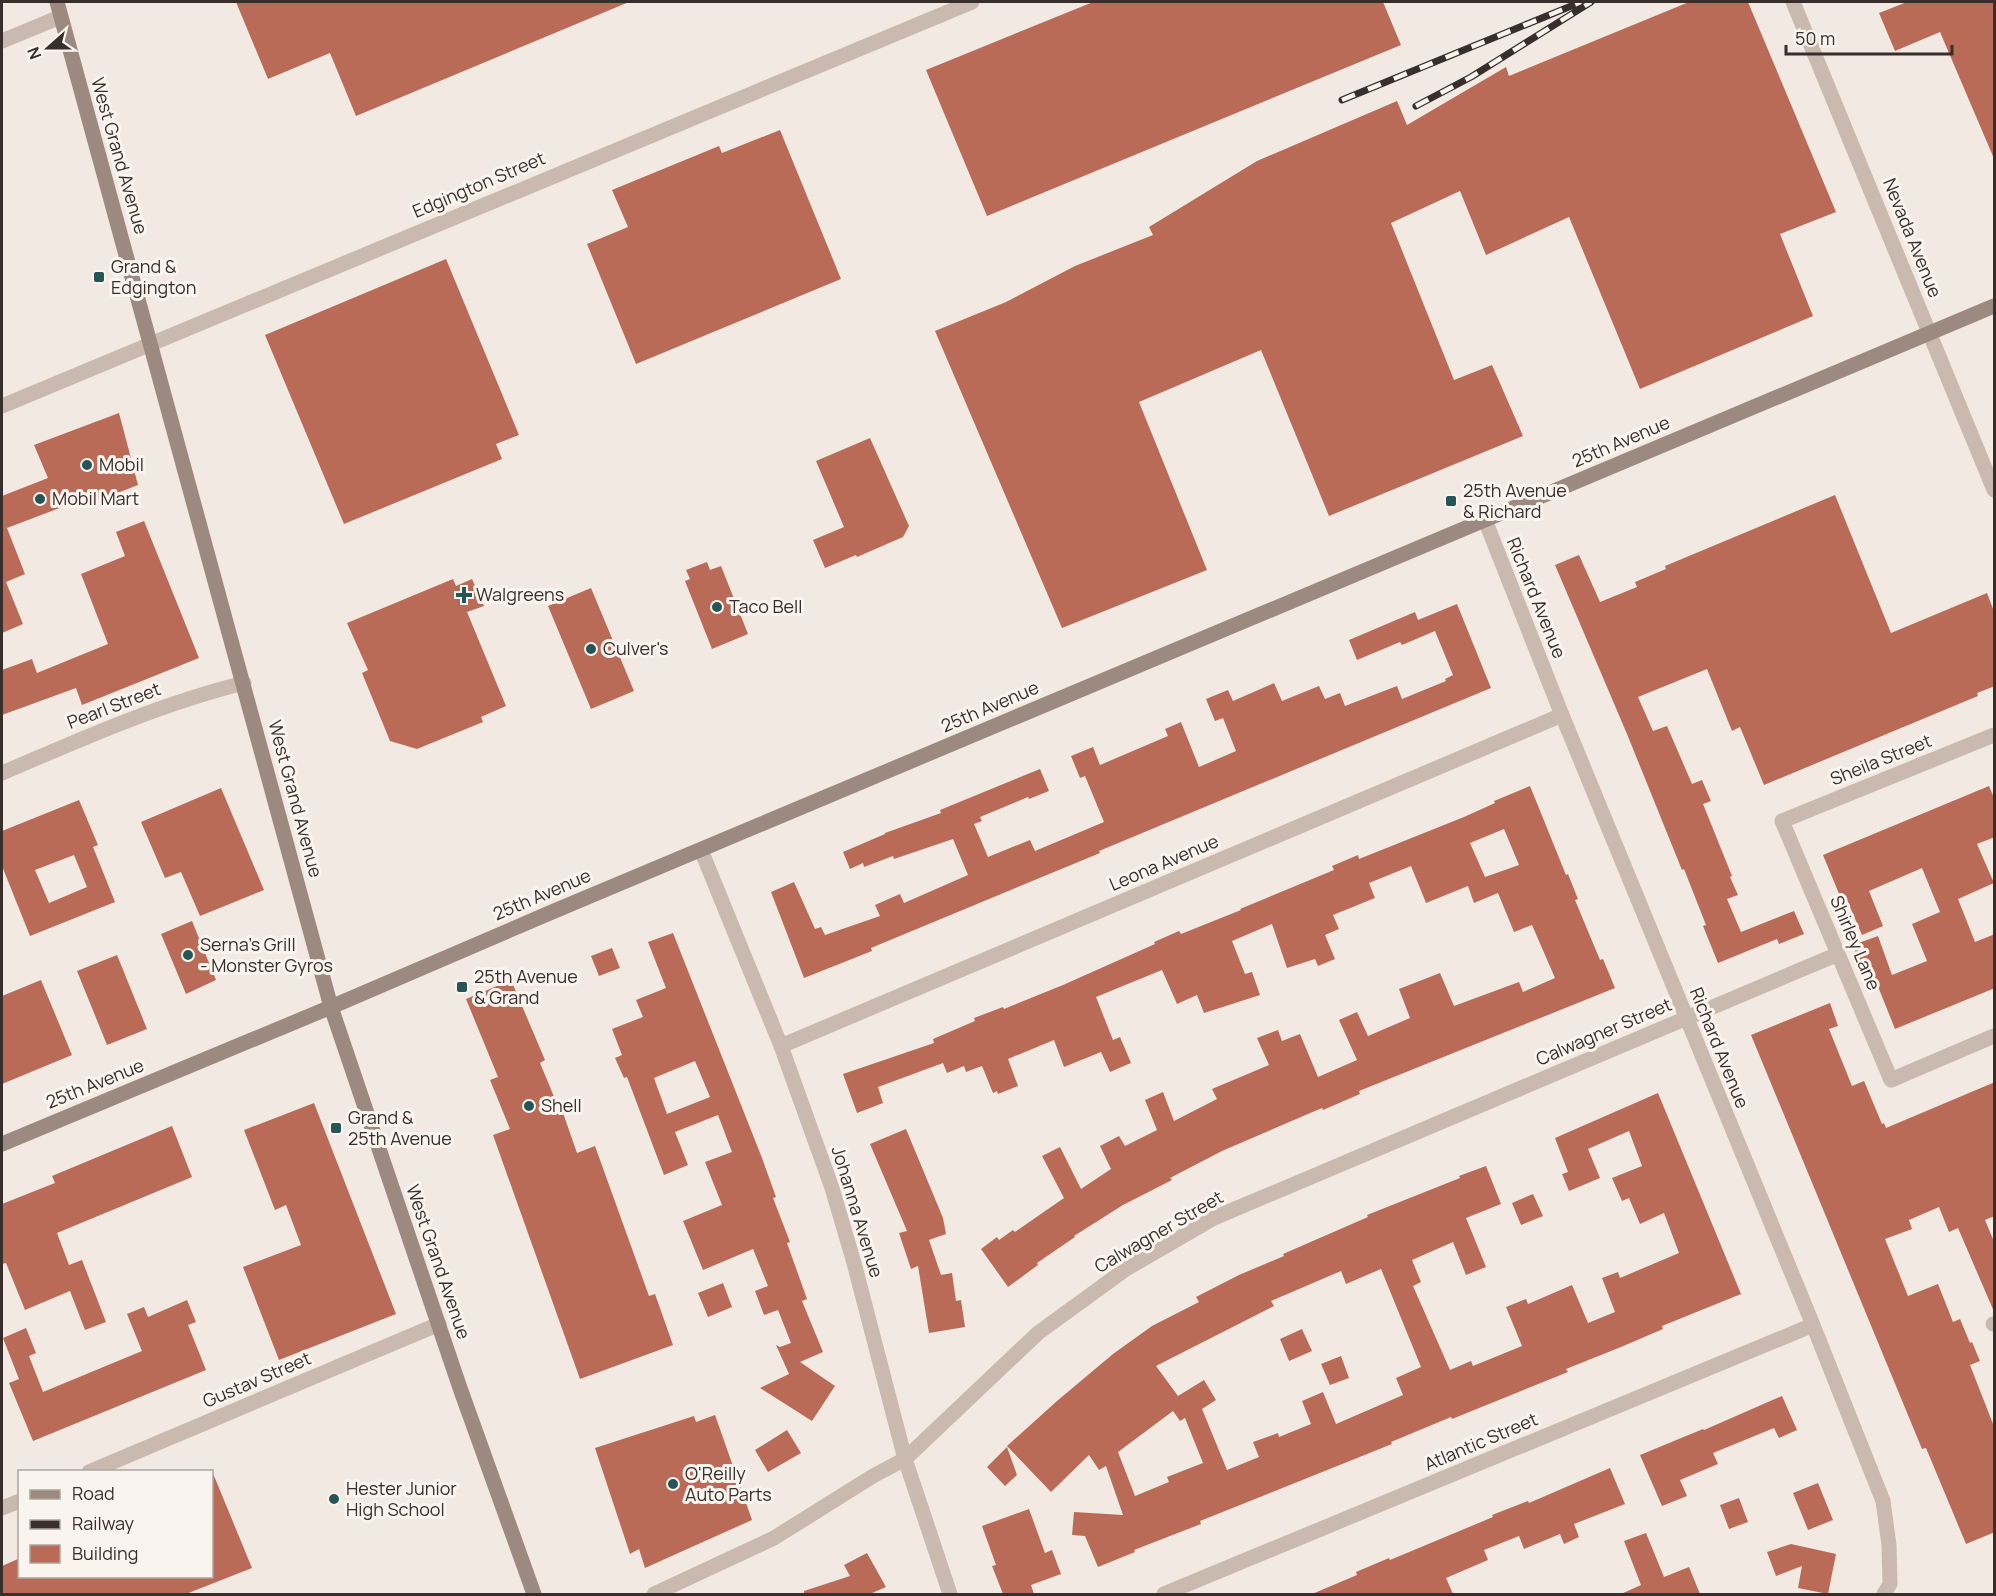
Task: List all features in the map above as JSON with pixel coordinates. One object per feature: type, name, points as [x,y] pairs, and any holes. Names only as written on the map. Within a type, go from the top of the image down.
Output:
[{"type":"main road","name":"West Grand Avenue","points":[[57,2],[331,1007],[534,1594]]},
{"type":"main road","name":"25th Avenue","points":[[2,1144],[1995,306]]},
{"type":"street","name":"Edgington Street","points":[[2,406],[972,2]]},
{"type":"street","name":"Nevada Avenue","points":[[1793,2],[1995,490]]},
{"type":"street","points":[[2,41],[60,17]]},
{"type":"street","name":"Richard Avenue","points":[[1485,520],[1686,1019],[1813,1324],[1882,1501],[1889,1545],[1890,1584],[1884,1594]]},
{"type":"street","name":"Pearl Street","points":[[2,773],[81,739],[197,694],[244,683]]},
{"type":"street","name":"Leona Avenue","points":[[781,1046],[1562,715]]},
{"type":"street","name":"Sheila Street","points":[[1782,821],[1995,735]]},
{"type":"street","name":"Shirley Lane","points":[[1782,821],[1891,1080],[1995,1036]]},
{"type":"street","name":"Johanna Avenue","points":[[701,850],[781,1046],[832,1188],[905,1459],[950,1594]]},
{"type":"street","name":"Calwagner Street","points":[[654,1594],[774,1538],[873,1476],[905,1459],[1038,1333],[1126,1269],[1214,1218],[1838,954]]},
{"type":"street","name":"Gustav Street","points":[[94,1470],[439,1324]]},
{"type":"street","name":"Atlantic Street","points":[[1164,1594],[1813,1324]]},
{"type":"street","points":[[2,1509],[18,1502]]},
{"type":"building","points":[[236,2],[629,2],[356,116],[330,53],[268,79]]},
{"type":"building","points":[[1093,2],[1383,2],[1401,45],[987,216],[926,70]]},
{"type":"building","points":[[1689,2],[1748,2],[1836,212],[1780,234],[1813,316],[1640,389],[1569,217],[1486,255],[1460,191],[1391,223],[1454,380],[1492,365],[1523,436],[1329,516],[1261,350],[1139,402],[1207,570],[1062,628],[935,331],[1006,302],[1075,266],[1153,235],[1149,227],[1257,161],[1397,101],[1407,125],[1506,67],[1509,76]]},
{"type":"building","points":[[1907,2],[1995,2],[1995,161],[1940,32],[1895,51],[1879,13]]},
{"type":"building","points":[[780,130],[841,279],[636,364],[587,244],[628,227],[612,190],[719,146],[722,153]]},
{"type":"building","points":[[446,259],[519,435],[496,444],[502,459],[344,524],[265,335]]},
{"type":"building","name":"Mobil","points":[[119,413],[138,485],[81,507],[78,501],[7,528],[25,574],[6,582],[23,624],[2,633],[2,496],[48,478],[34,445]]},
{"type":"building","points":[[870,438],[909,526],[903,537],[825,568],[813,540],[844,527],[816,461]]},
{"type":"building","points":[[1835,495],[1891,633],[1987,593],[1995,614],[1995,686],[1977,693],[1978,696],[1764,785],[1740,727],[1732,731],[1707,669],[1638,697],[1653,731],[1667,726],[1692,784],[1702,780],[1711,801],[1703,804],[1738,895],[1727,899],[1741,932],[1794,911],[1804,934],[1779,944],[1777,939],[1718,963],[1684,869],[1682,870],[1555,565],[1579,555],[1600,602],[1637,587],[1635,582],[1666,569],[1665,566]]},
{"type":"building","points":[[144,521],[199,658],[82,705],[76,688],[2,715],[2,670],[32,659],[37,673],[108,644],[81,574],[125,556],[116,532]]},
{"type":"building","name":"Taco Bell","points":[[707,562],[710,570],[721,566],[748,634],[712,649],[685,581],[690,579],[686,570]]},
{"type":"building","name":"Walgreens","points":[[453,579],[456,586],[472,579],[484,606],[467,612],[506,706],[481,717],[483,722],[417,749],[390,741],[362,673],[368,670],[347,623]]},
{"type":"building","name":"Culver's","points":[[591,588],[634,691],[591,709],[548,606]]},
{"type":"building","points":[[1457,604],[1491,688],[1099,851],[1100,853],[804,978],[771,892],[794,882],[815,929],[821,927],[825,935],[880,916],[875,905],[900,894],[904,903],[968,875],[953,839],[894,859],[893,856],[864,867],[863,863],[850,869],[843,852],[885,833],[941,813],[940,810],[1040,769],[1049,791],[980,817],[982,821],[974,824],[988,857],[1030,840],[1035,851],[1104,822],[1085,776],[1080,778],[1071,756],[1093,747],[1100,765],[1168,736],[1165,729],[1181,722],[1199,767],[1236,751],[1223,718],[1215,721],[1206,699],[1228,690],[1233,701],[1274,683],[1282,701],[1319,686],[1325,699],[1340,693],[1345,706],[1397,686],[1402,699],[1446,681],[1445,679],[1453,675],[1435,631],[1402,645],[1400,642],[1357,660],[1349,640],[1415,612],[1418,620]]},
{"type":"building","points":[[1530,786],[1566,875],[1568,874],[1578,899],[1575,900],[1600,960],[1603,959],[1615,988],[1359,1091],[1360,1094],[1222,1151],[1170,1178],[1172,1180],[1123,1205],[1074,1236],[1008,1287],[981,1249],[997,1237],[999,1240],[1013,1230],[1015,1232],[1064,1198],[1042,1156],[1060,1147],[1081,1189],[1111,1169],[1100,1146],[1119,1136],[1125,1146],[1157,1130],[1145,1100],[1163,1092],[1174,1121],[1217,1099],[1212,1089],[1269,1065],[1257,1038],[1278,1030],[1282,1041],[1300,1034],[1318,1077],[1357,1060],[1339,1020],[1357,1012],[1368,1036],[1410,1018],[1399,989],[1440,973],[1454,1006],[1519,982],[1523,992],[1555,978],[1532,925],[1514,932],[1498,893],[1474,903],[1468,886],[1426,903],[1411,866],[1369,883],[1375,898],[1333,915],[1339,929],[1325,935],[1335,959],[1318,966],[1315,959],[1287,968],[1272,924],[1232,941],[1245,974],[1252,972],[1260,995],[1204,1013],[1197,995],[1177,1004],[1162,970],[1096,997],[1113,1040],[1120,1037],[1131,1063],[1110,1072],[1101,1052],[1064,1067],[1054,1040],[1008,1059],[1018,1086],[998,1094],[997,1091],[993,1093],[982,1066],[966,1072],[964,1066],[947,1073],[943,1063],[878,1087],[883,1103],[857,1113],[843,1074],[934,1043],[933,1039],[975,1021],[974,1018],[1003,1007],[1004,1009],[1063,985],[1179,931],[1181,934],[1241,910],[1334,870],[1332,866],[1358,855],[1359,859],[1464,817],[1495,803],[1494,801]],"holes":[[[1504,829],[1519,865],[1485,877],[1470,843]]]},
{"type":"building","points":[[1989,786],[1995,800],[1995,837],[1977,844],[1994,883],[1958,899],[1975,942],[1995,934],[1995,988],[1895,1029],[1869,964],[1861,967],[1853,945],[1878,936],[1892,975],[1927,961],[1912,924],[1940,912],[1922,868],[1869,891],[1883,926],[1862,935],[1847,900],[1842,901],[1823,855]]},
{"type":"building","points":[[221,788],[264,890],[200,916],[181,872],[165,878],[141,822]]},
{"type":"building","points":[[79,800],[98,845],[93,847],[115,902],[30,936],[2,866],[2,831]],"holes":[[[74,855],[87,887],[49,903],[35,870]]]},
{"type":"building","name":"Serna's Grill - Monster Gyros","points":[[192,921],[216,980],[186,994],[161,934]]},
{"type":"building","points":[[673,933],[776,1197],[773,1198],[790,1242],[787,1243],[807,1299],[802,1301],[823,1352],[800,1362],[835,1386],[812,1421],[760,1388],[789,1374],[776,1345],[780,1347],[791,1343],[778,1310],[764,1315],[755,1291],[768,1286],[753,1249],[703,1270],[683,1221],[722,1205],[705,1162],[732,1152],[718,1115],[675,1132],[688,1165],[664,1175],[627,1077],[624,1078],[615,1058],[622,1055],[612,1029],[643,1017],[636,1000],[666,988],[648,942]],"holes":[[[695,1061],[710,1097],[667,1114],[654,1078]]]},
{"type":"building","points":[[612,948],[620,968],[599,976],[591,956]]},
{"type":"building","points":[[117,955],[147,1029],[107,1045],[77,971]]},
{"type":"building","points":[[41,980],[72,1055],[2,1084],[2,996]]},
{"type":"building","points":[[511,980],[545,1060],[540,1063],[560,1111],[562,1110],[577,1153],[595,1146],[649,1296],[655,1294],[673,1345],[580,1379],[493,1135],[510,1129],[490,1080],[498,1077],[466,999]]},
{"type":"building","points":[[1830,1003],[1838,1026],[1829,1029],[1852,1086],[1864,1081],[1882,1124],[1884,1123],[1886,1128],[1995,1082],[1995,1216],[1985,1220],[1995,1244],[1995,1314],[1958,1228],[1949,1232],[1939,1207],[1909,1220],[1912,1229],[1885,1239],[1908,1296],[1938,1284],[1953,1322],[1960,1319],[1980,1361],[1970,1365],[1995,1429],[1995,1532],[1966,1544],[1926,1448],[1922,1449],[1751,1035]]},
{"type":"building","points":[[1658,1093],[1741,1294],[1566,1369],[1568,1372],[1452,1419],[1451,1417],[1391,1442],[1392,1444],[1200,1521],[1201,1524],[1134,1550],[1135,1552],[1098,1567],[1085,1536],[1072,1535],[1074,1512],[1123,1515],[1106,1466],[1099,1470],[1089,1455],[1051,1492],[1007,1446],[1113,1354],[1152,1326],[1199,1302],[1196,1297],[1284,1256],[1283,1254],[1368,1217],[1367,1215],[1486,1166],[1501,1204],[1466,1218],[1486,1267],[1466,1275],[1453,1242],[1412,1260],[1421,1282],[1413,1286],[1450,1370],[1471,1361],[1473,1366],[1522,1346],[1506,1307],[1526,1299],[1528,1304],[1572,1285],[1588,1323],[1615,1312],[1602,1278],[1618,1272],[1620,1278],[1679,1253],[1664,1213],[1640,1224],[1629,1198],[1622,1201],[1612,1178],[1642,1166],[1629,1131],[1588,1149],[1600,1178],[1569,1191],[1562,1174],[1568,1172],[1555,1138]],"holes":[[[1381,1269],[1421,1367],[1396,1378],[1403,1395],[1336,1424],[1323,1392],[1302,1401],[1311,1424],[1279,1437],[1278,1433],[1253,1442],[1259,1457],[1227,1470],[1202,1409],[1216,1400],[1204,1380],[1178,1396],[1156,1366],[1274,1306],[1271,1301],[1341,1271],[1346,1284]],[[1173,1411],[1180,1421],[1185,1418],[1203,1463],[1167,1477],[1169,1482],[1135,1496],[1118,1452]]]},
{"type":"building","points":[[314,1103],[396,1314],[279,1360],[243,1267],[301,1245],[286,1205],[275,1210],[244,1130]]},
{"type":"building","points":[[172,1126],[192,1177],[57,1233],[69,1265],[82,1260],[106,1322],[85,1330],[70,1291],[25,1310],[6,1263],[2,1264],[2,1204],[55,1183],[52,1176]]},
{"type":"building","points":[[906,1129],[943,1218],[946,1234],[929,1240],[941,1275],[952,1273],[956,1301],[961,1300],[965,1327],[929,1333],[918,1266],[911,1269],[899,1233],[907,1231],[870,1144]]},
{"type":"building","points":[[1533,1194],[1543,1216],[1521,1225],[1512,1203]]},
{"type":"building","points":[[723,1283],[732,1307],[708,1317],[698,1293]]},
{"type":"building","points":[[187,1300],[196,1322],[188,1325],[206,1370],[33,1441],[9,1383],[19,1379],[3,1338],[26,1328],[36,1353],[29,1356],[43,1392],[142,1351],[127,1314],[144,1307],[148,1317]]},
{"type":"building","points":[[1302,1329],[1312,1351],[1289,1361],[1280,1339]]},
{"type":"building","points":[[1341,1356],[1349,1378],[1330,1385],[1321,1364]]},
{"type":"building","points":[[1782,1396],[1797,1430],[1779,1438],[1774,1428],[1713,1453],[1718,1464],[1680,1480],[1687,1496],[1662,1506],[1640,1455]]},
{"type":"building","name":"O'Reilly Auto Parts","points":[[715,1415],[752,1520],[645,1568],[639,1549],[630,1554],[595,1448],[694,1416],[696,1422]]},
{"type":"building","points":[[787,1430],[801,1453],[768,1472],[755,1450]]},
{"type":"building","points":[[1007,1447],[1017,1475],[1005,1486],[987,1467]]},
{"type":"building","points":[[1610,1468],[1625,1504],[1574,1524],[1579,1537],[1564,1544],[1560,1534],[1524,1549],[1519,1536],[1484,1550],[1488,1560],[1446,1578],[1453,1594],[1312,1594],[1357,1575],[1356,1572],[1389,1558],[1390,1560],[1493,1517],[1492,1515],[1528,1501],[1529,1503]]},
{"type":"building","points":[[213,1473],[252,1568],[186,1594],[2,1594],[2,1566],[18,1559],[18,1578],[213,1578]]},
{"type":"building","points":[[1818,1483],[1833,1520],[1808,1530],[1793,1493]]},
{"type":"building","points":[[1739,1498],[1748,1522],[1729,1529],[1720,1505]]},
{"type":"building","points":[[1029,1509],[1045,1553],[1052,1550],[1061,1574],[1031,1585],[1034,1594],[1003,1594],[992,1566],[996,1565],[982,1526]]},
{"type":"building","points":[[1646,1533],[1664,1577],[1689,1567],[1700,1594],[1621,1594],[1641,1585],[1624,1541]]},
{"type":"building","points":[[1791,1544],[1836,1554],[1828,1594],[1798,1588],[1802,1566],[1776,1576],[1767,1552]]},
{"type":"building","points":[[867,1553],[886,1587],[870,1594],[804,1594],[804,1591],[850,1576],[844,1565]]},
{"type":"railway","points":[[1342,100],[1581,2]]},
{"type":"railway","points":[[1416,106],[1471,77],[1591,2]]},
{"type":"place","name":"Grand & Edgington","points":[[99,277]]},
{"type":"place","name":"Mobil","points":[[87,465]]},
{"type":"place","name":"Mobil Mart","points":[[40,499]]},
{"type":"place","name":"25th Avenue & Richard","points":[[1451,501]]},
{"type":"place","name":"Walgreens","points":[[464,595]]},
{"type":"place","name":"Taco Bell","points":[[717,607]]},
{"type":"place","name":"Culver's","points":[[591,649]]},
{"type":"place","name":"Serna's Grill - Monster Gyros","points":[[188,955]]},
{"type":"place","name":"25th Avenue & Grand","points":[[462,987]]},
{"type":"place","name":"Shell","points":[[529,1106]]},
{"type":"place","name":"Grand & 25th Avenue","points":[[336,1128]]},
{"type":"place","name":"O'Reilly Auto Parts","points":[[673,1484]]},
{"type":"place","name":"Hester Junior High School","points":[[334,1499]]}]
